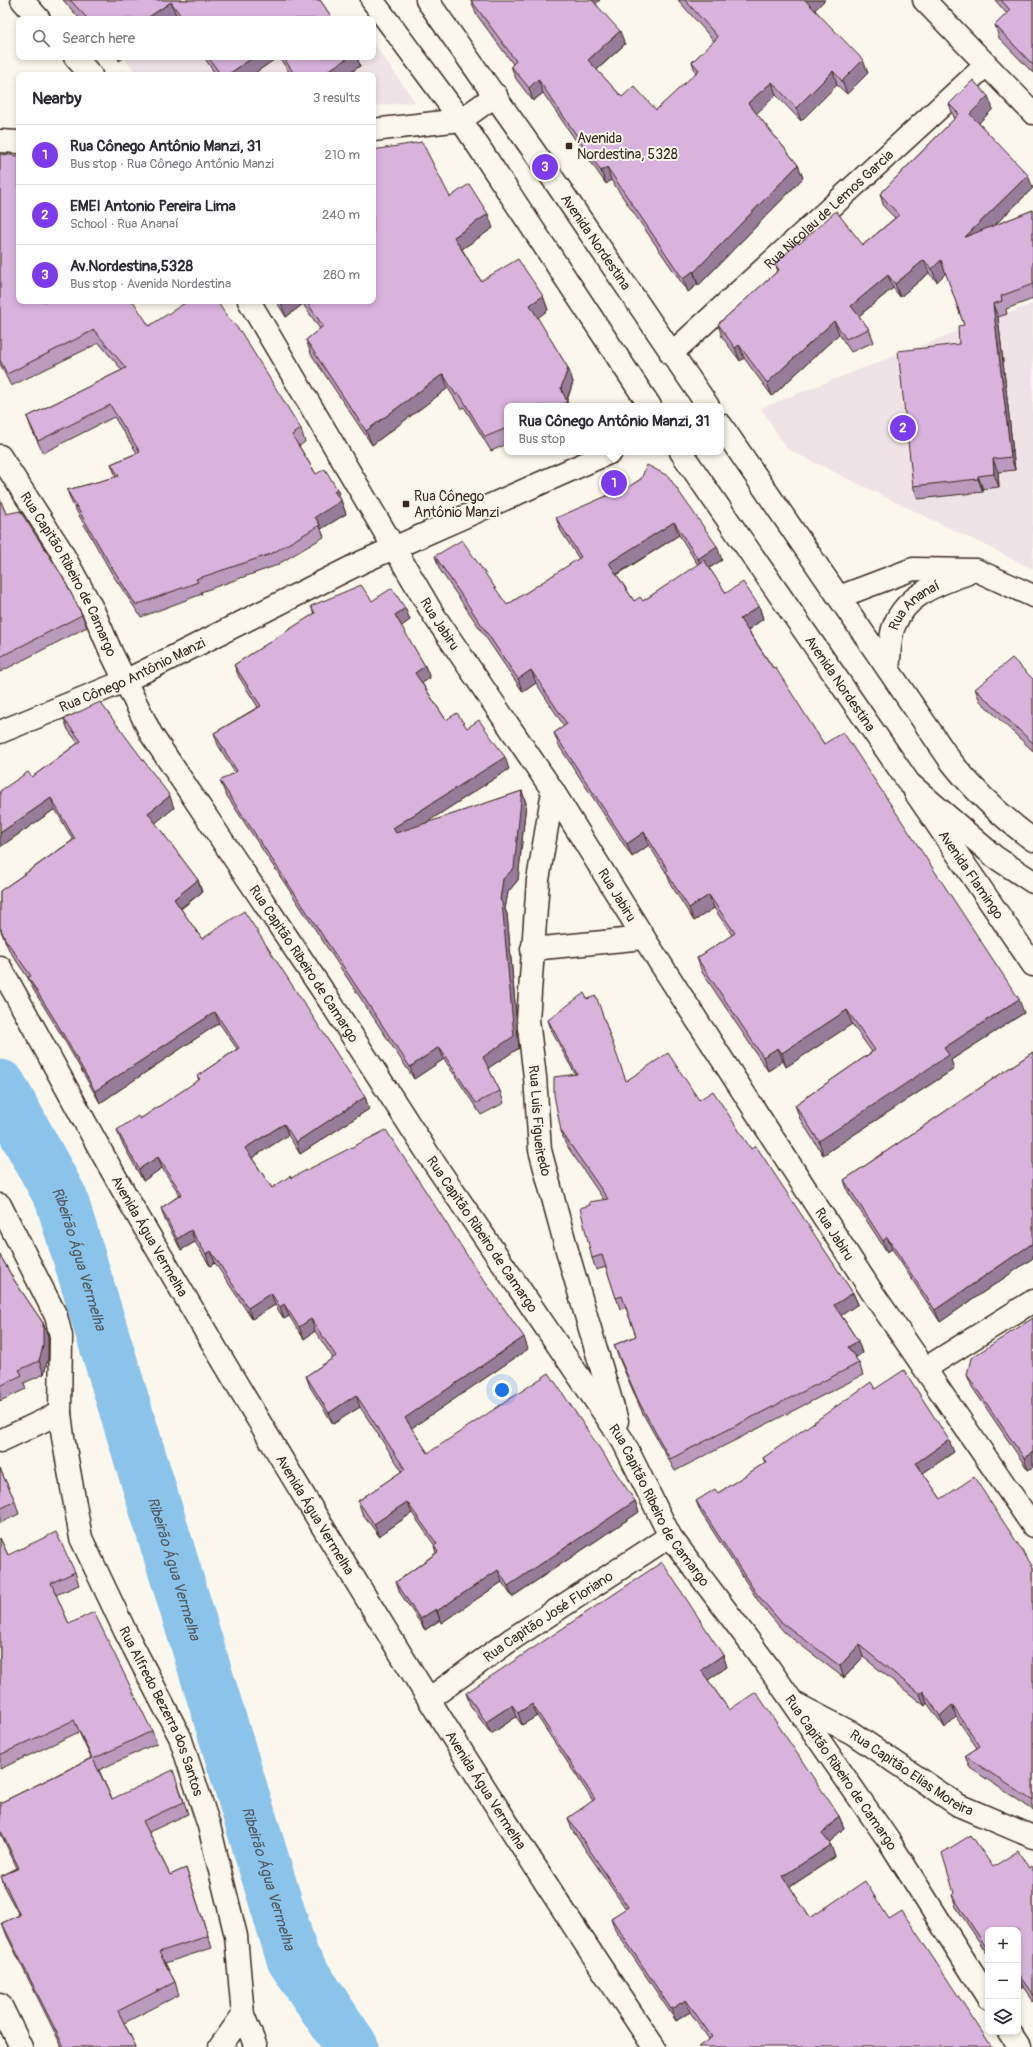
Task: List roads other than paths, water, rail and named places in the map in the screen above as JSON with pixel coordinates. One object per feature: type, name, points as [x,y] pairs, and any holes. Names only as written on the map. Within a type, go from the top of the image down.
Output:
[{"type":"street","points":[[22,0],[36,16]]},
{"type":"street","points":[[372,0],[461,120],[648,403]]},
{"type":"street","name":"Avenida Nordestina","points":[[427,0],[496,95],[671,354],[706,403]]},
{"type":"street","points":[[924,0],[1033,113]]},
{"type":"street","points":[[78,60],[88,72]]},
{"type":"street","name":"Rua Nicolau de Lemos Garcia","points":[[671,354],[986,65]]},
{"type":"street","points":[[376,130],[461,120],[496,95]]},
{"type":"street","points":[[0,141],[16,142]]},
{"type":"street","name":"Rua Jabiru","points":[[251,304],[392,548],[433,614],[553,791],[644,938],[872,1292],[926,1368],[1033,1526]]},
{"type":"street","points":[[724,428],[888,669],[968,783],[991,806],[1033,840]]},
{"type":"street","name":"Rua Cônego Antônio Manzi","points":[[0,732],[125,681],[392,548],[604,455]]},
{"type":"street","name":"Avenida Nordestina","points":[[683,455],[909,783],[995,857],[1033,882]]},
{"type":"street","name":"Rua Capitão Ribeiro de Camargo","points":[[0,456],[60,550],[93,610],[151,734],[336,1009],[432,1160],[623,1441],[670,1536],[767,1665],[889,1841],[985,1993]]},
{"type":"street","name":"Rua Ananaí","points":[[839,597],[914,569],[976,570],[1033,596]]},
{"type":"street","name":"Rua Ananaí","points":[[888,669],[893,627],[904,607],[914,598],[945,582],[976,570]]},
{"type":"street","name":"Avenida Flamingo","points":[[909,783],[1033,965]]},
{"type":"street","name":"Rua Luis Figueiredo","points":[[553,791],[538,880],[528,1020],[540,1150],[568,1254],[623,1441]]},
{"type":"street","name":"Rua Jabiru","points":[[532,949],[644,938]]},
{"type":"street","name":"Avenida Água Vermelha","points":[[0,967],[130,1204],[428,1698],[596,1960],[654,2047]]},
{"type":"street","points":[[0,1205],[56,1316],[61,1336],[60,1413],[0,1441]]},
{"type":"street","points":[[926,1368],[1033,1301]]},
{"type":"street","name":"Rua Alfredo Bezerra dos Santos","points":[[60,1413],[62,1437],[81,1538],[125,1631],[180,1736],[209,1826],[236,1936],[243,2015],[256,2047]]},
{"type":"street","name":"Rua Capitão José Floriano","points":[[428,1698],[512,1639],[670,1536]]},
{"type":"street","name":"Rua Capitão Elias Moreira","points":[[793,1703],[852,1733],[958,1805],[1033,1837]]},
{"type":"street","points":[[0,2004],[21,2047]]},
{"type":"street","points":[[220,2047],[243,2015]]},
{"type":"street","points":[[1011,2035],[1019,2047]]},
{"type":"waterway","name":"Ribeirão Água Vermelha","points":[[0,1086],[61,1198],[293,1959],[352,2047]]},
{"type":"place","name":"Avenida Nordestina, 5328","points":[[569,146]]},
{"type":"place","name":"Av.Nordestina,5328","points":[[545,167]]},
{"type":"place","name":"EMEI Antonio Pereira Lima","points":[[903,428]]},
{"type":"place","name":"Rua Cônego Antônio Manzi, 31","points":[[614,483]]},
{"type":"place","name":"Rua Cônego Antônio Manzi","points":[[406,504]]}]
